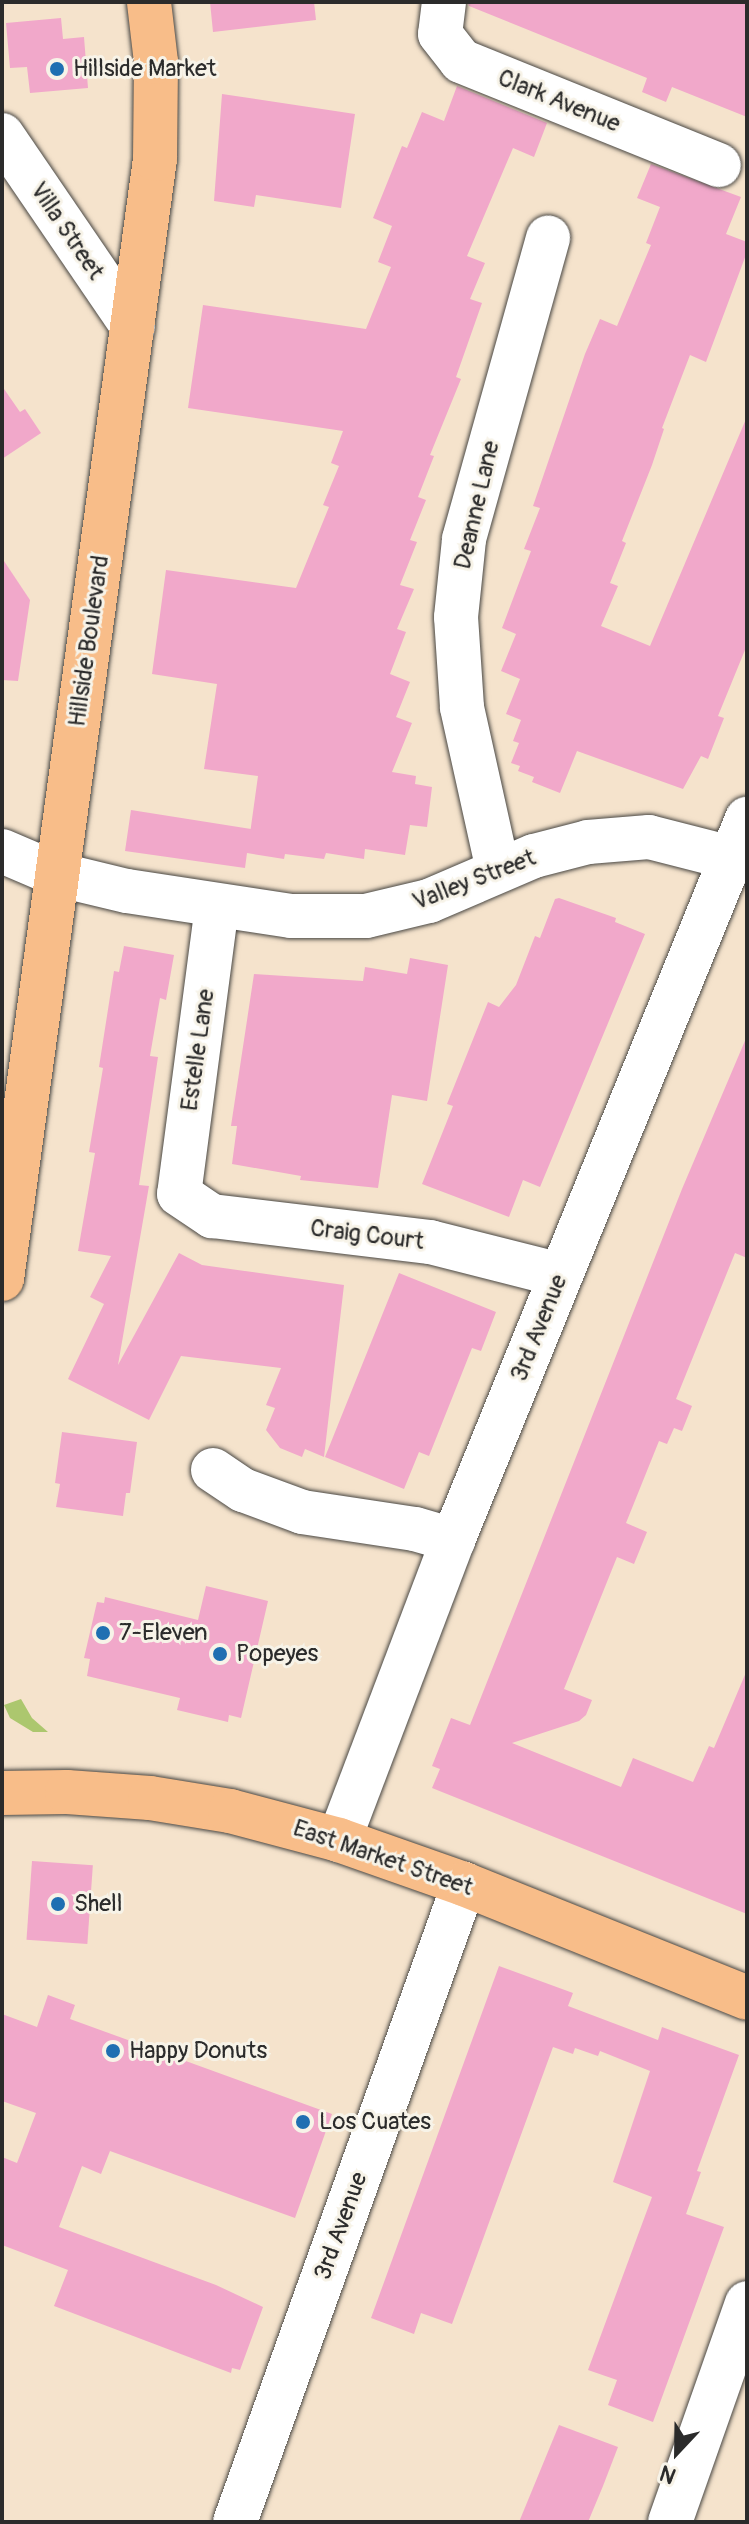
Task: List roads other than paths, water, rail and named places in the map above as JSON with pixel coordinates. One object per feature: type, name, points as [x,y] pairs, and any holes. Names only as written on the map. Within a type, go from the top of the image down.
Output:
[{"type":"main road","name":"Hillside Boulevard","points":[[2,1279],[155,159],[156,62],[149,2]]},
{"type":"main road","name":"East Market Street","points":[[2,1793],[67,1792],[150,1798],[230,1811],[339,1840],[464,1884],[747,1998]]},
{"type":"street","name":"Clark Avenue","points":[[444,2],[440,34],[461,61],[719,165]]},
{"type":"street","name":"Villa Street","points":[[2,135],[133,327]]},
{"type":"street","name":"Deanne Lane","points":[[498,870],[462,707],[456,617],[464,539],[548,238]]},
{"type":"street","name":"Valley Street","points":[[2,851],[56,874],[127,891],[291,916],[366,916],[429,901],[498,870],[588,842],[649,837],[742,846]]},
{"type":"street","name":"3rd Avenue","points":[[339,1840],[453,1540],[560,1275],[742,846]]},
{"type":"street","name":"Estelle Lane","points":[[179,1194],[217,906]]},
{"type":"street","name":"Craig Court","points":[[179,1194],[212,1216],[430,1242],[560,1275]]},
{"type":"street","points":[[213,1470],[243,1490],[302,1512],[415,1529],[453,1540]]},
{"type":"street","name":"3rd Avenue","points":[[235,2522],[464,1884]]},
{"type":"street","points":[[670,2522],[747,2303]]},
{"type":"place","name":"Hillside Market","points":[[57,69]]},
{"type":"place","name":"7-Eleven","points":[[103,1633]]},
{"type":"place","name":"Popeyes","points":[[220,1654]]},
{"type":"place","name":"Shell","points":[[58,1904]]},
{"type":"place","name":"Happy Donuts","points":[[113,2051]]},
{"type":"place","name":"Los Cuates","points":[[303,2122]]}]
